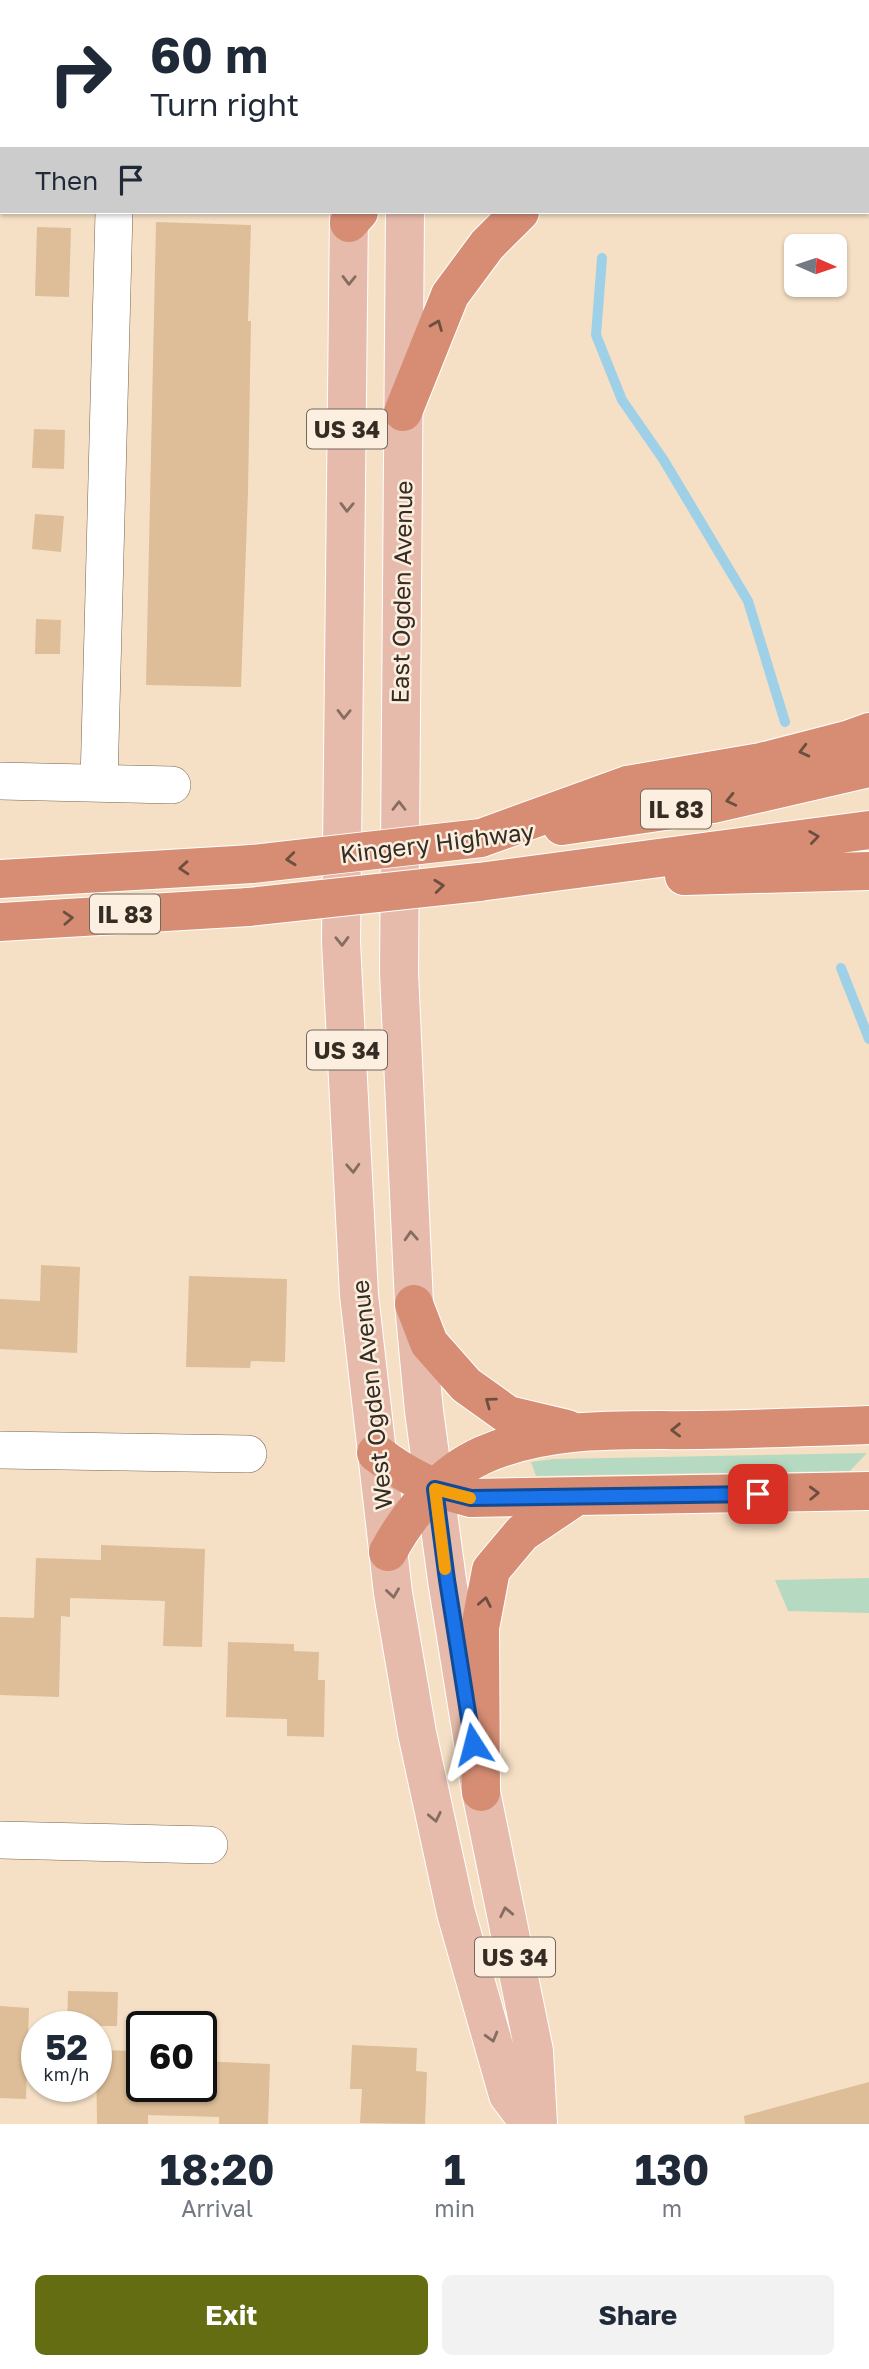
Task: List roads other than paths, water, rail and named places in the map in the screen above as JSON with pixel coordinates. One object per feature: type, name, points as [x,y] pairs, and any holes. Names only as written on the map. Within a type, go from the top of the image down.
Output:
[{"type":"highway","points":[[403,412],[450,295],[487,245],[518,214]]},
{"type":"highway","points":[[481,838],[627,785],[761,762],[869,732]]},
{"type":"highway","name":"Kingery Highway","points":[[0,879],[252,864],[481,838],[713,804],[869,768]]},
{"type":"highway","name":"Kingery Highway","points":[[0,922],[250,906],[479,882],[869,830]]},
{"type":"highway","points":[[479,882],[869,871]]},
{"type":"highway","points":[[414,1304],[429,1343],[466,1385],[508,1415],[576,1431]]},
{"type":"highway","points":[[388,1552],[416,1508],[435,1489],[465,1465],[482,1455],[508,1446],[576,1431],[869,1425]]},
{"type":"highway","points":[[376,1453],[417,1481],[435,1489],[471,1498],[869,1491]]},
{"type":"highway","points":[[481,1792],[480,1628],[491,1570],[522,1533],[574,1498]]},
{"type":"main road","name":"East Ogden Avenue","points":[[398,972],[405,214]]},
{"type":"main road","name":"West Ogden Avenue","points":[[349,215],[341,942],[359,1295],[388,1552],[417,1732],[456,1913],[508,2095],[530,2124]]},
{"type":"main road","name":"West Ogden Avenue","points":[[398,972],[414,1304],[424,1410],[447,1580],[481,1792],[534,2051],[538,2124]]},
{"type":"street","points":[[99,783],[114,214]]},
{"type":"street","points":[[0,780],[172,785]]},
{"type":"street","points":[[0,1450],[248,1454]]},
{"type":"street","points":[[0,1840],[209,1845]]},
{"type":"waterway","points":[[602,258],[596,335],[622,400],[663,459],[748,601],[785,722]]},
{"type":"waterway","points":[[841,968],[869,1039]]}]
